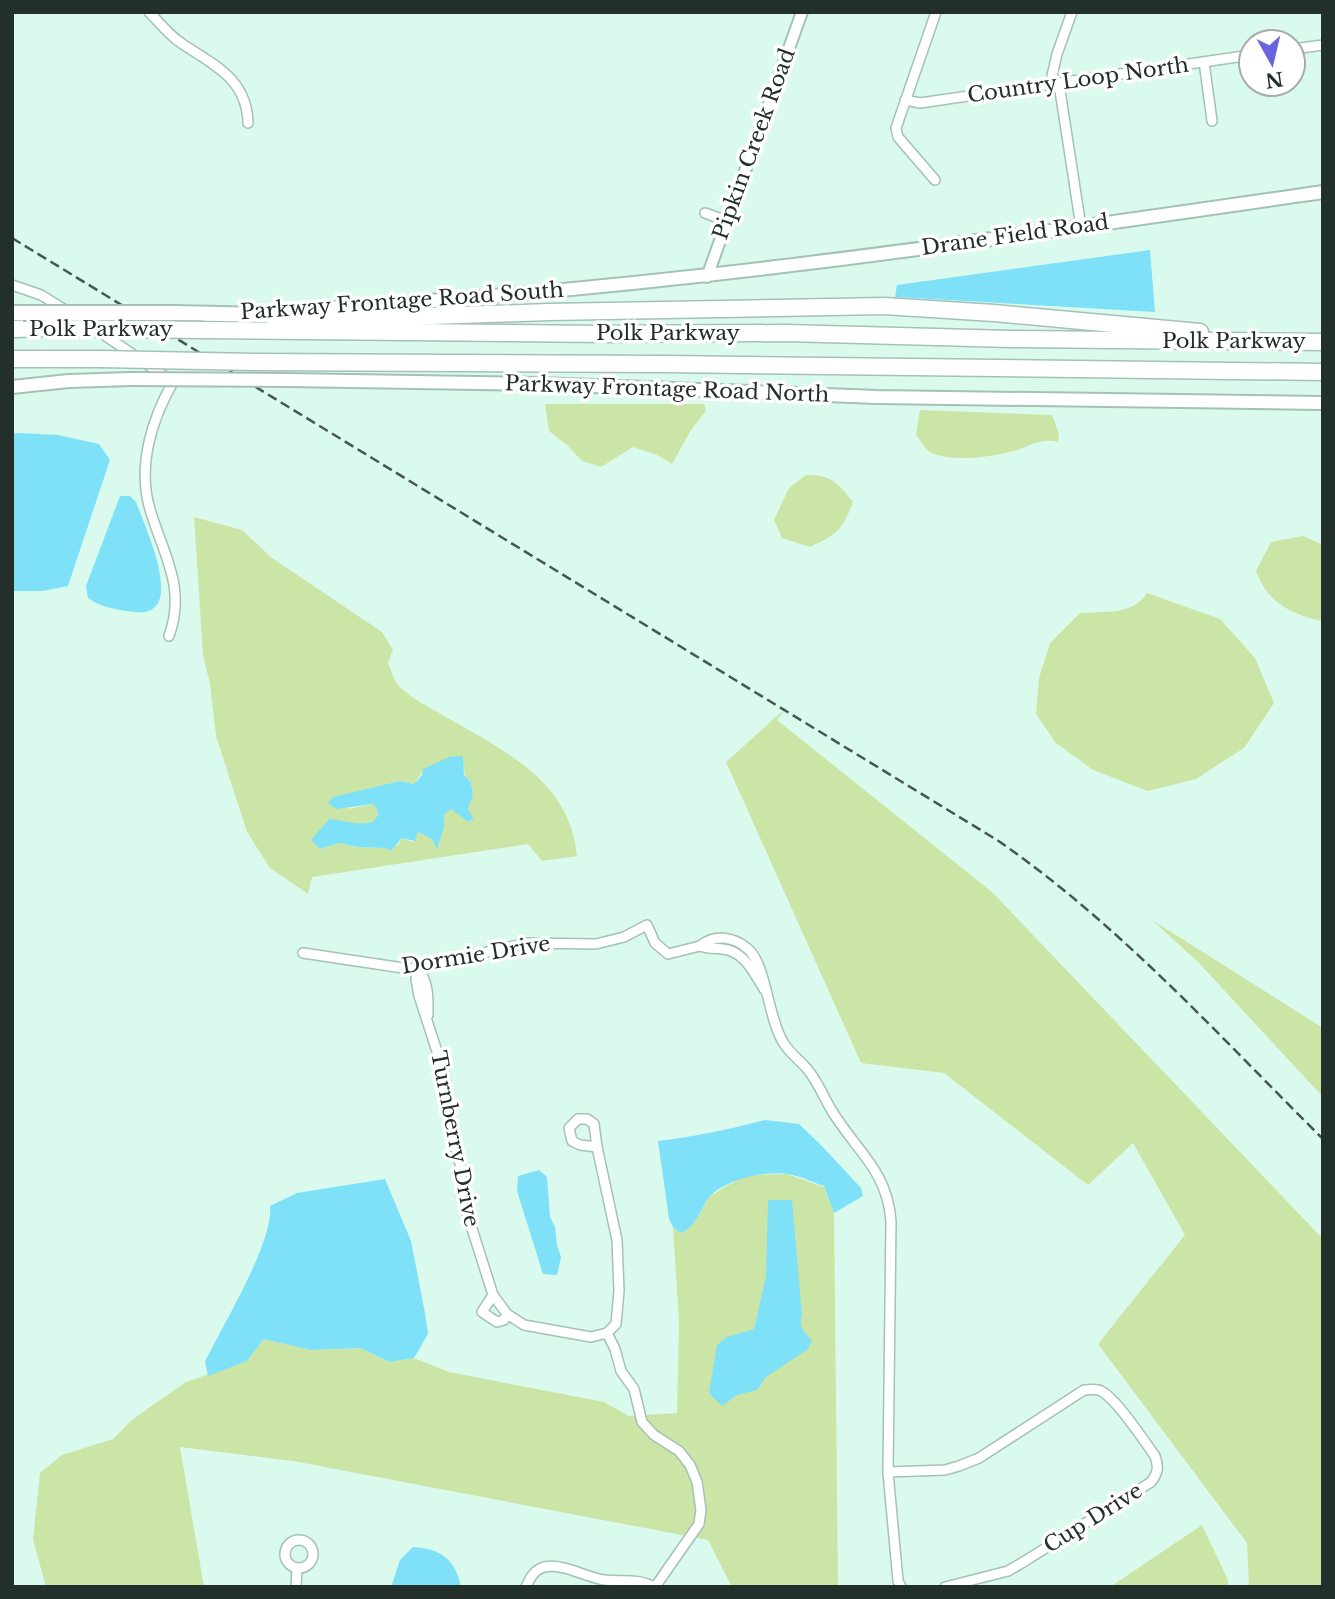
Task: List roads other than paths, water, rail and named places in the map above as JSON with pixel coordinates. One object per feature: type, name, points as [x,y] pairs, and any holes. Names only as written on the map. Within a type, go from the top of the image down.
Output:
[{"type":"highway","points":[[270,315],[280,318],[374,318],[884,306],[994,313],[1315,342]]},
{"type":"highway","name":"Polk Parkway","points":[[12,329],[786,333],[1011,339],[1315,342]]},
{"type":"highway","name":"Polk Parkway","points":[[12,362],[100,359],[1320,372]]},
{"type":"main road","name":"Drane Field Road","points":[[706,277],[1323,192]]},
{"type":"main road","name":"Parkway Frontage Road South","points":[[18,313],[270,315],[287,310],[706,277]]},
{"type":"main road","name":"Parkway Frontage Road North","points":[[12,387],[69,381],[131,379],[286,380],[492,383],[890,398],[1323,403]]},
{"type":"street","points":[[149,12],[178,41],[230,77],[243,95],[248,108],[248,123]]},
{"type":"street","name":"Pipkin Creek Road","points":[[706,277],[802,12]]},
{"type":"street","points":[[935,180],[898,137],[896,124],[936,12]]},
{"type":"street","points":[[1072,12],[1052,76],[1059,83],[1081,227]]},
{"type":"street","name":"Country Loop North","points":[[905,100],[920,103],[1237,57]]},
{"type":"street","points":[[1204,62],[1212,121]]},
{"type":"street","points":[[705,213],[727,221]]},
{"type":"street","points":[[12,285],[41,295],[173,382],[153,424],[146,468],[150,507],[169,558],[173,577],[176,614],[169,636]]},
{"type":"street","name":"Dormie Drive","points":[[303,953],[394,969],[418,968],[528,943],[596,944],[624,937],[647,925],[655,943],[668,954],[700,946]]},
{"type":"street","points":[[700,946],[709,939],[728,938],[750,950],[759,964],[764,989],[783,1043],[808,1069],[832,1111],[886,1189],[891,1221],[888,1472],[898,1581],[901,1587]]},
{"type":"street","points":[[733,951],[737,942]]},
{"type":"street","points":[[700,946],[738,954],[750,966],[764,989]]},
{"type":"street","name":"Turnberry Drive","points":[[418,968],[416,979],[419,996],[444,1073],[454,1143],[461,1167],[461,1194],[493,1295],[507,1314],[531,1328],[592,1337],[607,1334]]},
{"type":"street","points":[[526,1587],[534,1573],[554,1566],[592,1577],[636,1580],[654,1587],[699,1524],[701,1510],[697,1482],[690,1465],[679,1451],[654,1435],[642,1422],[634,1389],[621,1371],[615,1349],[607,1334],[618,1316],[619,1264],[613,1216],[597,1147]]},
{"type":"street","points":[[493,1295],[482,1312],[497,1322],[504,1320],[507,1314]]},
{"type":"street","name":"Cup Drive","points":[[888,1472],[946,1470],[979,1458],[1084,1390],[1093,1389],[1101,1391],[1111,1400],[1155,1456],[1157,1474],[1151,1482],[1025,1561],[1008,1571],[945,1587]]},
{"type":"street","points":[[296,1587],[297,1568]]},
{"type":"water","points":[[1150,250],[1155,312],[895,297],[897,285]]},
{"type":"water","points":[[12,434],[58,435],[99,444],[110,460],[68,586],[43,591],[12,591]]},
{"type":"water","points":[[120,496],[130,496],[136,502],[159,568],[159,601],[151,610],[135,612],[116,609],[88,598],[86,586]]},
{"type":"water","points":[[463,756],[464,775],[471,782],[473,795],[468,809],[474,820],[467,821],[451,809],[444,815],[444,828],[437,849],[432,839],[418,832],[415,841],[402,838],[391,851],[339,843],[320,849],[311,840],[329,819],[367,823],[373,822],[378,815],[373,804],[336,809],[328,803],[333,797],[400,781],[414,784],[422,775],[423,769],[449,757]]},
{"type":"water","points":[[765,1120],[799,1124],[861,1188],[863,1196],[834,1213],[824,1186],[788,1174],[756,1175],[732,1182],[714,1193],[693,1224],[680,1233],[669,1219],[658,1141]]},
{"type":"water","points":[[539,1170],[547,1177],[550,1217],[555,1227],[561,1257],[557,1275],[543,1274],[517,1191],[518,1176]]},
{"type":"water","points":[[385,1179],[411,1241],[425,1313],[428,1334],[414,1358],[390,1362],[360,1348],[310,1350],[264,1339],[247,1361],[208,1376],[205,1362],[256,1262],[269,1222],[270,1206],[297,1193]]},
{"type":"water","points":[[768,1200],[792,1200],[801,1326],[812,1340],[808,1349],[766,1377],[757,1390],[737,1395],[722,1406],[709,1393],[717,1345],[727,1337],[754,1329],[766,1276]]},
{"type":"water","points":[[413,1547],[431,1550],[445,1557],[455,1569],[461,1587],[391,1587],[400,1560]]},
{"type":"railway","points":[[12,238],[997,840],[1042,873],[1126,944],[1323,1139]]}]
